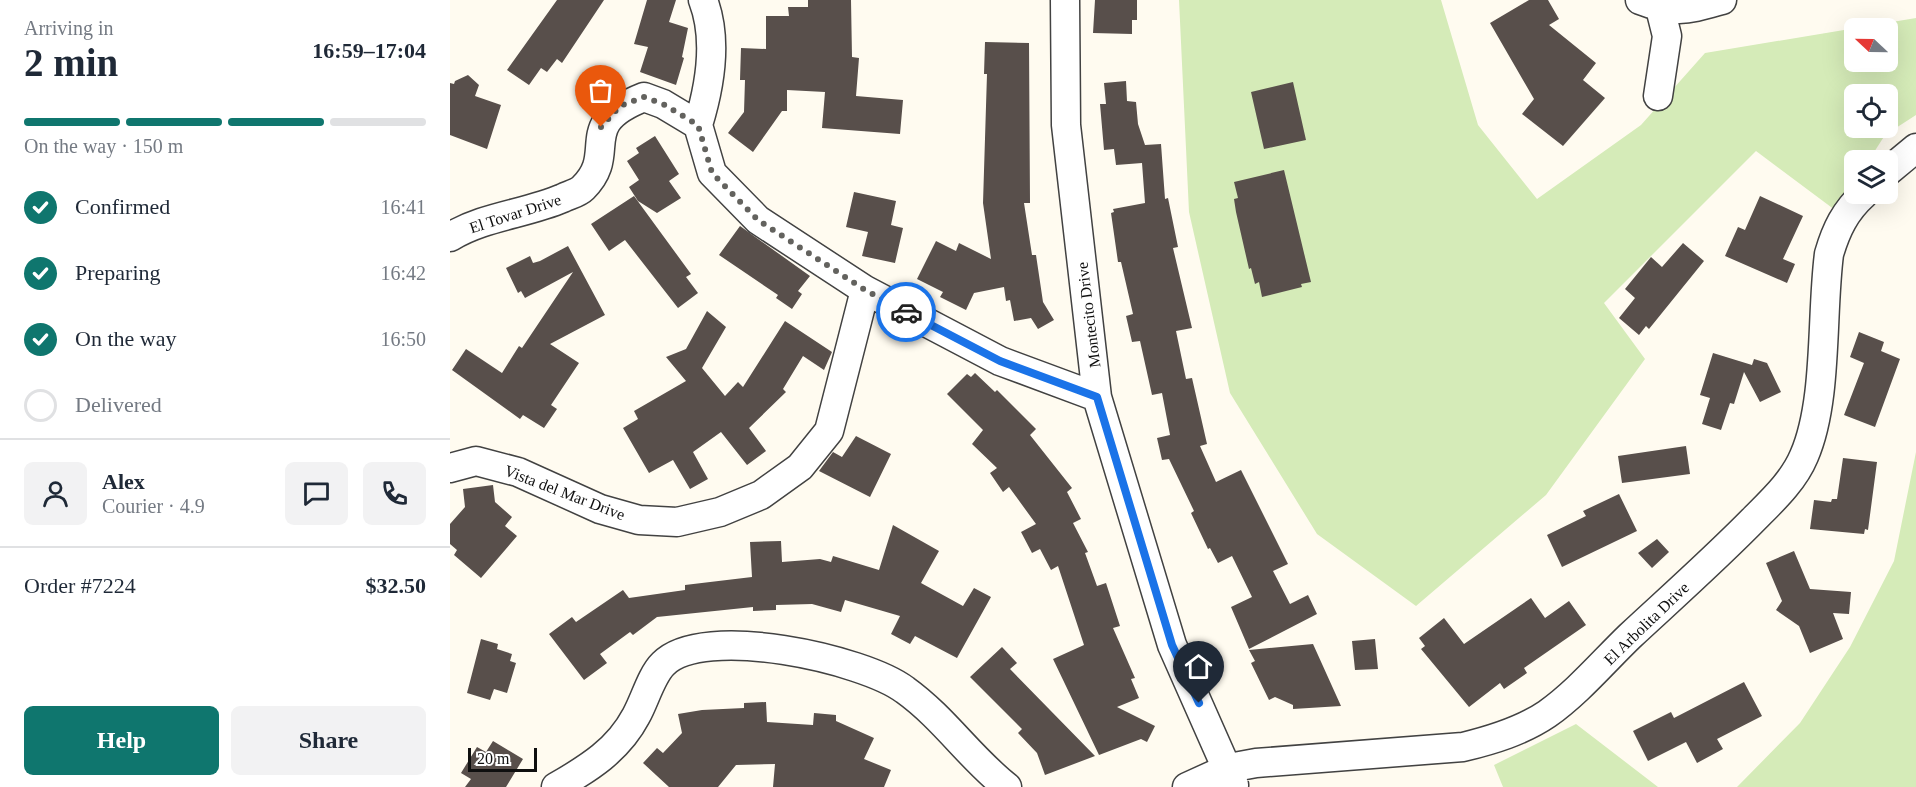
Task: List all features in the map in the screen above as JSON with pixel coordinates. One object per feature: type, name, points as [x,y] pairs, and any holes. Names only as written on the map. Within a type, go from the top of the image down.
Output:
[{"type":"street","points":[[703,0],[709,17],[710,85],[698,125],[712,173],[758,220],[865,290],[1000,361],[1097,397]]},
{"type":"street","name":"Montecito Drive","points":[[1065,0],[1066,125],[1097,397],[1172,645],[1232,778]]},
{"type":"street","points":[[1650,4],[1684,11],[1722,0]]},
{"type":"street","points":[[1650,4],[1667,36],[1658,96]]},
{"type":"street","name":"El Tovar Drive","points":[[450,237],[465,227],[549,204],[582,189],[598,166],[601,127],[620,106],[644,97],[663,104],[698,125]]},
{"type":"street","points":[[1898,163],[1916,148]]},
{"type":"street","name":"El Arbolita Drive","points":[[1187,787],[1232,778],[1256,763],[1463,747],[1505,735],[1542,717],[1580,687],[1755,518],[1792,477],[1803,459],[1812,437],[1818,405],[1829,254],[1844,216],[1855,204]]},
{"type":"street","name":"Vista del Mar Drive","points":[[450,468],[476,461],[518,472],[600,509],[639,520],[677,522],[720,512],[761,495],[800,466],[829,431],[865,290]]},
{"type":"street","points":[[556,787],[598,763],[618,742],[635,718],[662,665],[668,660],[690,649],[730,645],[823,656],[885,677],[905,690],[937,717],[1007,787]]},
{"type":"green space","points":[[1179,0],[1441,0],[1478,125],[1537,199],[1641,125],[1705,53],[1844,30],[1844,72],[1898,72],[1898,21],[1916,18],[1916,115],[1898,127],[1898,84],[1844,84],[1844,138],[1883,138],[1875,150],[1844,150],[1844,197],[1835,210],[1756,151],[1604,303],[1645,359],[1546,495],[1416,606],[1317,534],[1230,393],[1189,212]]},
{"type":"green space","points":[[1916,452],[1916,787],[1737,787],[1800,723],[1850,647],[1894,561]]},
{"type":"green space","points":[[1576,724],[1658,787],[1503,787],[1494,765]]},
{"type":"building","points":[[557,0],[604,0],[562,63],[557,59],[547,72],[541,68],[529,85],[507,70]]},
{"type":"building","points":[[647,0],[676,0],[669,22],[688,28],[682,57],[684,58],[676,85],[640,72],[648,47],[634,44]]},
{"type":"building","points":[[808,0],[851,0],[852,57],[859,58],[856,96],[903,100],[900,134],[822,128],[825,92],[787,90],[787,111],[782,111],[753,152],[728,133],[744,112],[745,80],[740,80],[741,48],[766,49],[766,16],[789,16],[788,7],[808,7]]},
{"type":"building","points":[[1095,0],[1137,0],[1137,20],[1132,20],[1132,34],[1093,33]]},
{"type":"building","points":[[1529,0],[1548,0],[1559,19],[1549,25],[1596,63],[1583,80],[1605,98],[1563,146],[1522,114],[1534,99],[1490,23]]},
{"type":"building","points":[[985,42],[1029,43],[1030,203],[1024,203],[1032,255],[1036,255],[1043,302],[1054,320],[1038,329],[1031,318],[1014,321],[1010,300],[1006,301],[1004,287],[974,293],[966,310],[940,297],[943,292],[917,279],[936,241],[956,251],[959,243],[991,259],[983,203],[987,74],[984,74]]},
{"type":"building","points":[[468,75],[479,85],[475,96],[501,105],[487,149],[450,135],[450,83],[454,84],[455,81]]},
{"type":"building","points":[[1126,81],[1127,101],[1136,102],[1138,124],[1145,145],[1161,144],[1165,199],[1168,198],[1178,247],[1173,248],[1192,328],[1176,331],[1186,379],[1192,378],[1207,444],[1200,446],[1216,482],[1241,470],[1288,564],[1273,571],[1290,604],[1308,595],[1317,614],[1249,649],[1231,607],[1252,597],[1232,556],[1218,563],[1210,548],[1208,549],[1191,513],[1194,511],[1169,459],[1162,460],[1157,438],[1170,435],[1162,393],[1152,395],[1140,341],[1132,342],[1126,316],[1133,314],[1121,262],[1118,262],[1111,213],[1114,212],[1113,209],[1145,203],[1142,163],[1116,165],[1114,149],[1104,150],[1100,104],[1106,104],[1104,83]]},
{"type":"building","points":[[1293,82],[1306,140],[1264,149],[1251,92]]},
{"type":"building","points":[[655,136],[679,174],[669,181],[681,198],[657,213],[638,201],[629,187],[639,180],[627,161],[639,153],[636,148]]},
{"type":"building","points":[[1284,170],[1311,282],[1301,284],[1302,287],[1262,297],[1259,282],[1255,284],[1251,268],[1249,269],[1236,212],[1234,199],[1238,198],[1234,182]]},
{"type":"building","points":[[854,192],[896,201],[891,225],[903,228],[895,263],[862,256],[868,232],[846,227]]},
{"type":"building","points":[[634,196],[691,274],[686,277],[698,293],[678,308],[625,240],[609,251],[591,224]]},
{"type":"building","points":[[1760,196],[1803,216],[1783,259],[1795,264],[1787,283],[1725,256],[1738,227],[1745,230]]},
{"type":"building","points":[[740,226],[810,276],[798,291],[802,294],[792,309],[776,298],[778,295],[719,255]]},
{"type":"building","points":[[1683,243],[1704,261],[1649,329],[1646,326],[1639,335],[1619,318],[1635,298],[1625,289],[1651,257],[1662,267]]},
{"type":"building","points":[[568,246],[605,315],[550,344],[579,363],[551,405],[557,409],[544,428],[523,415],[520,419],[452,370],[466,349],[502,373],[519,346],[522,348],[573,272],[525,298],[521,291],[518,293],[506,268],[530,256],[533,263],[540,261]]},
{"type":"building","points":[[707,311],[726,327],[702,368],[725,396],[738,382],[743,387],[785,321],[832,352],[824,370],[803,356],[783,389],[786,392],[749,428],[766,451],[747,465],[721,432],[693,452],[708,479],[690,489],[673,460],[649,473],[623,428],[638,419],[634,411],[686,381],[666,357],[686,349]]},
{"type":"building","points":[[1859,332],[1884,342],[1881,351],[1900,359],[1875,427],[1844,415],[1864,363],[1850,357]]},
{"type":"building","points":[[1713,353],[1752,365],[1754,359],[1767,363],[1781,392],[1760,402],[1744,372],[1734,404],[1730,403],[1721,430],[1702,424],[1710,398],[1700,395]]},
{"type":"building","points":[[975,373],[995,392],[997,390],[1036,429],[1030,435],[1072,488],[1067,492],[1081,519],[1073,523],[1088,552],[1085,553],[1097,586],[1106,583],[1120,626],[1113,628],[1135,678],[1131,679],[1139,698],[1117,707],[1155,726],[1147,742],[1141,739],[1099,755],[1053,659],[1084,645],[1058,566],[1051,570],[1040,549],[1032,553],[1021,532],[1036,524],[1009,487],[1003,492],[990,473],[997,468],[972,444],[983,430],[947,394],[967,374],[971,377]]},
{"type":"building","points":[[856,436],[891,454],[870,497],[819,471],[833,452],[842,457]]},
{"type":"building","points":[[1686,446],[1690,474],[1622,483],[1618,456]]},
{"type":"building","points":[[1843,458],[1877,462],[1868,530],[1865,529],[1864,534],[1810,529],[1814,500],[1831,502],[1832,499],[1837,499]]},
{"type":"building","points":[[493,485],[495,502],[512,517],[505,526],[517,536],[481,578],[454,555],[457,550],[450,544],[450,524],[465,507],[463,489]]},
{"type":"building","points":[[1619,494],[1637,531],[1562,567],[1547,535],[1586,516],[1583,511]]},
{"type":"building","points":[[893,525],[939,551],[921,583],[963,606],[974,588],[991,597],[957,658],[915,636],[910,644],[891,634],[900,616],[845,600],[841,612],[812,604],[776,605],[776,610],[753,611],[753,607],[657,617],[633,635],[630,632],[600,654],[607,663],[584,680],[549,634],[572,617],[576,622],[623,590],[629,598],[685,590],[685,585],[752,577],[750,542],[781,541],[782,562],[820,559],[831,562],[833,556],[879,570]]},
{"type":"building","points":[[1657,539],[1669,552],[1652,568],[1638,553]]},
{"type":"building","points":[[1794,551],[1810,589],[1851,592],[1849,614],[1833,613],[1843,639],[1810,653],[1799,626],[1776,610],[1782,601],[1766,563]]},
{"type":"building","points":[[1531,598],[1545,618],[1569,601],[1586,625],[1524,668],[1527,673],[1504,689],[1500,683],[1469,707],[1421,649],[1425,646],[1419,638],[1444,618],[1464,644]]},
{"type":"building","points":[[481,639],[498,644],[497,649],[512,654],[510,661],[516,663],[507,693],[494,689],[490,700],[467,693]]},
{"type":"building","points":[[1375,639],[1378,669],[1355,670],[1352,641]]},
{"type":"building","points":[[1313,644],[1341,706],[1293,709],[1293,705],[1275,697],[1269,700],[1251,663],[1255,661],[1249,650]]},
{"type":"building","points":[[1002,647],[1017,663],[1010,669],[1095,756],[1045,775],[1037,753],[1018,733],[1022,729],[970,677]]},
{"type":"building","points":[[1744,682],[1762,716],[1717,739],[1723,749],[1697,763],[1686,742],[1648,761],[1633,731],[1671,712],[1674,718]]},
{"type":"building","points":[[766,702],[767,722],[813,725],[814,713],[836,715],[836,721],[874,738],[864,759],[891,770],[884,787],[773,787],[775,764],[736,765],[718,787],[669,787],[643,763],[657,748],[663,753],[682,733],[678,714],[702,710],[744,708],[744,703]]},
{"type":"building","points":[[493,741],[523,759],[506,787],[465,787],[471,779],[461,773],[477,747],[486,752]]},
{"type":"way so far","points":[[601,127],[620,106],[644,97],[663,104],[698,125],[712,173],[758,220],[865,290],[906,312]]},
{"type":"route","points":[[906,312],[1000,361],[1097,397],[1172,645],[1199,703]]}]
